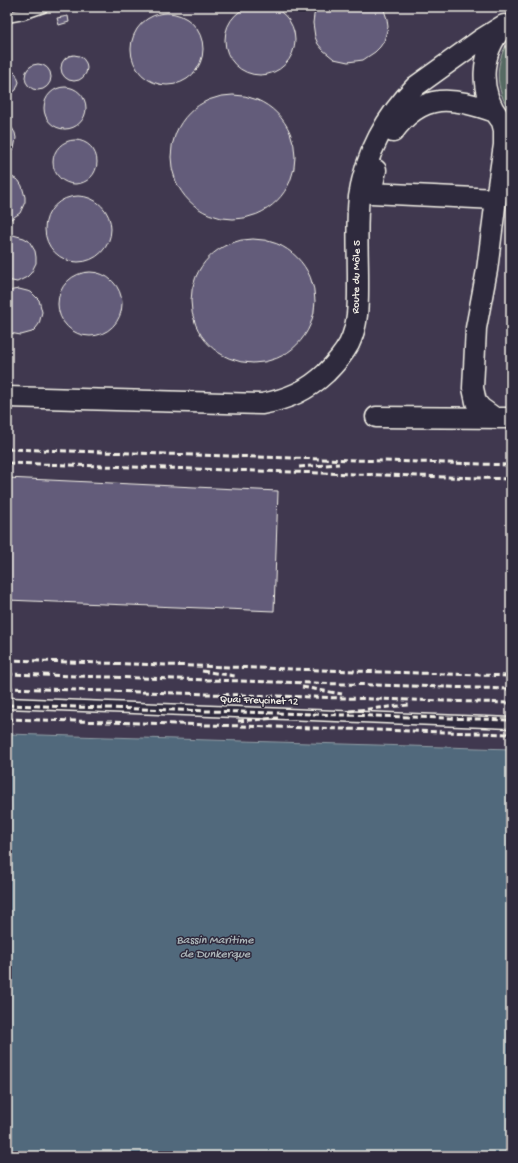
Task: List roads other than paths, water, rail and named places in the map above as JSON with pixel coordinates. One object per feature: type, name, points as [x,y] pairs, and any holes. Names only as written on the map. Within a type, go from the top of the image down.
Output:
[{"type":"street","name":"Route du Môle 5","points":[[503,418],[481,408],[476,402],[473,388],[476,328],[488,270],[504,145],[503,122],[490,103],[486,92],[486,59],[494,38],[508,20]]},
{"type":"street","name":"Route du Môle 5","points":[[7,398],[262,404],[286,399],[317,381],[342,355],[349,344],[356,322],[358,295],[359,198],[365,170],[379,136],[404,99],[416,86],[508,20]]},
{"type":"street","points":[[496,200],[371,193],[378,162],[385,145],[394,130],[411,113],[429,103],[447,100],[467,103],[503,122]]},
{"type":"street","points":[[376,417],[503,418]]},
{"type":"lane","points":[[7,17],[23,14],[43,7]]},
{"type":"lane","name":"Quai Freycinet 12","points":[[7,703],[511,723]]},
{"type":"water","name":"Bassin Maritime de Dunkerque","points":[[7,734],[511,749],[511,1156],[7,1156]]},
{"type":"railway","points":[[7,449],[511,465]]},
{"type":"railway","points":[[7,463],[511,479]]},
{"type":"railway","points":[[299,467],[339,464]]},
{"type":"railway","points":[[7,660],[511,676]]},
{"type":"railway","points":[[202,671],[235,676]]},
{"type":"railway","points":[[7,674],[511,689]]},
{"type":"railway","points":[[302,687],[342,694]]},
{"type":"railway","points":[[7,688],[511,703]]},
{"type":"railway","points":[[7,705],[511,720]]},
{"type":"railway","points":[[349,711],[409,705]]},
{"type":"railway","points":[[238,721],[278,718]]},
{"type":"railway","points":[[7,719],[511,734]]}]
